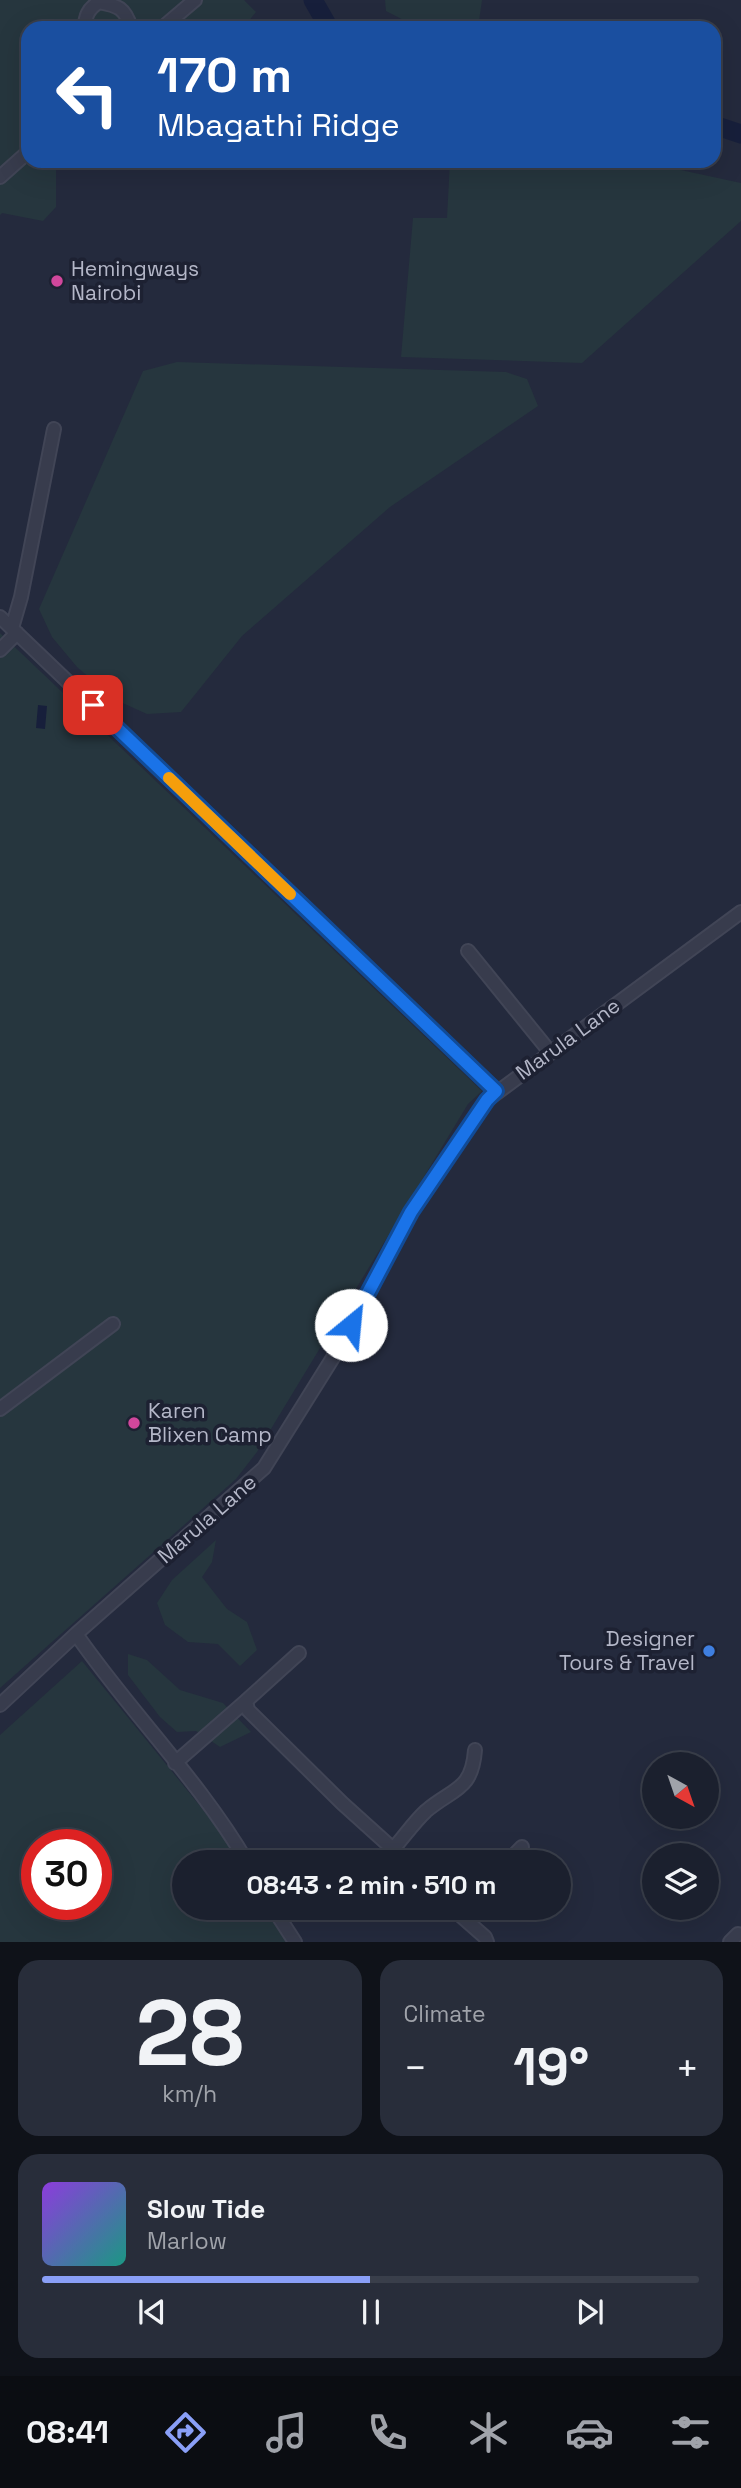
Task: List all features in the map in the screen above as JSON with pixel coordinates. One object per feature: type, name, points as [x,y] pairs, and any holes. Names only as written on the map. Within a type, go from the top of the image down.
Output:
[{"type":"street","points":[[170,21],[195,0]]},
{"type":"street","points":[[85,21],[92,7],[99,2],[116,5],[127,15],[129,21]]},
{"type":"street","points":[[0,177],[21,158]]},
{"type":"street","points":[[0,650],[15,631],[54,429]]},
{"type":"street","points":[[0,617],[496,1091]]},
{"type":"street","name":"Marula Lane","points":[[0,1705],[264,1468],[339,1348],[411,1212],[487,1100],[741,912]]},
{"type":"street","points":[[468,951],[550,1052]]},
{"type":"street","points":[[0,1409],[113,1324]]},
{"type":"street","points":[[76,1634],[227,1829],[240,1850]]},
{"type":"street","points":[[175,1763],[299,1653]]},
{"type":"street","points":[[246,1700],[248,1710],[393,1849],[424,1814],[461,1787],[474,1770],[475,1750]]},
{"type":"street","points":[[519,1850],[522,1847]]},
{"type":"street","points":[[281,1920],[295,1942]]},
{"type":"street","points":[[469,1920],[487,1942]]},
{"type":"shaded area","points":[[0,0],[244,0],[256,12],[249,21],[21,21],[21,168],[58,168],[56,207],[43,221],[2,213],[0,215]]},
{"type":"shaded area","points":[[385,0],[482,0],[479,21],[405,21],[386,11]]},
{"type":"shaded area","points":[[450,168],[671,168],[741,183],[741,221],[582,363],[401,357],[413,218],[447,218]]},
{"type":"shaded area","points":[[177,362],[506,372],[527,379],[538,406],[390,507],[242,636],[181,712],[147,714],[116,700],[77,667],[52,637],[39,609],[143,371]]},
{"type":"shaded area","points":[[0,633],[482,1091],[468,1104],[257,1452],[236,1479],[0,1688]]},
{"type":"shaded area","points":[[216,1540],[212,1562],[202,1577],[227,1609],[247,1622],[257,1650],[240,1666],[218,1644],[188,1642],[165,1625],[157,1603],[172,1580]]},
{"type":"shaded area","points":[[128,1654],[147,1660],[180,1690],[223,1703],[251,1732],[220,1747],[196,1731],[177,1732],[160,1717],[128,1675]]},
{"type":"shaded area","points":[[82,1661],[233,1850],[172,1850],[172,1920],[275,1920],[286,1942],[0,1942],[0,1735]]},
{"type":"water","points":[[38,705],[47,706],[45,729],[36,728]]},
{"type":"waterway","points":[[313,0],[325,21]]},
{"type":"waterway","points":[[721,127],[741,134]]},
{"type":"slow traffic","points":[[169,778],[290,894]]},
{"type":"place","name":"Hemingways Nairobi","points":[[57,281]]},
{"type":"place","name":"Karen Blixen Camp","points":[[134,1423]]},
{"type":"place","name":"Designer Tours & Travel","points":[[709,1651]]},
{"type":"route","points":[[93,705],[496,1091],[487,1100],[411,1212],[351,1325]]}]
